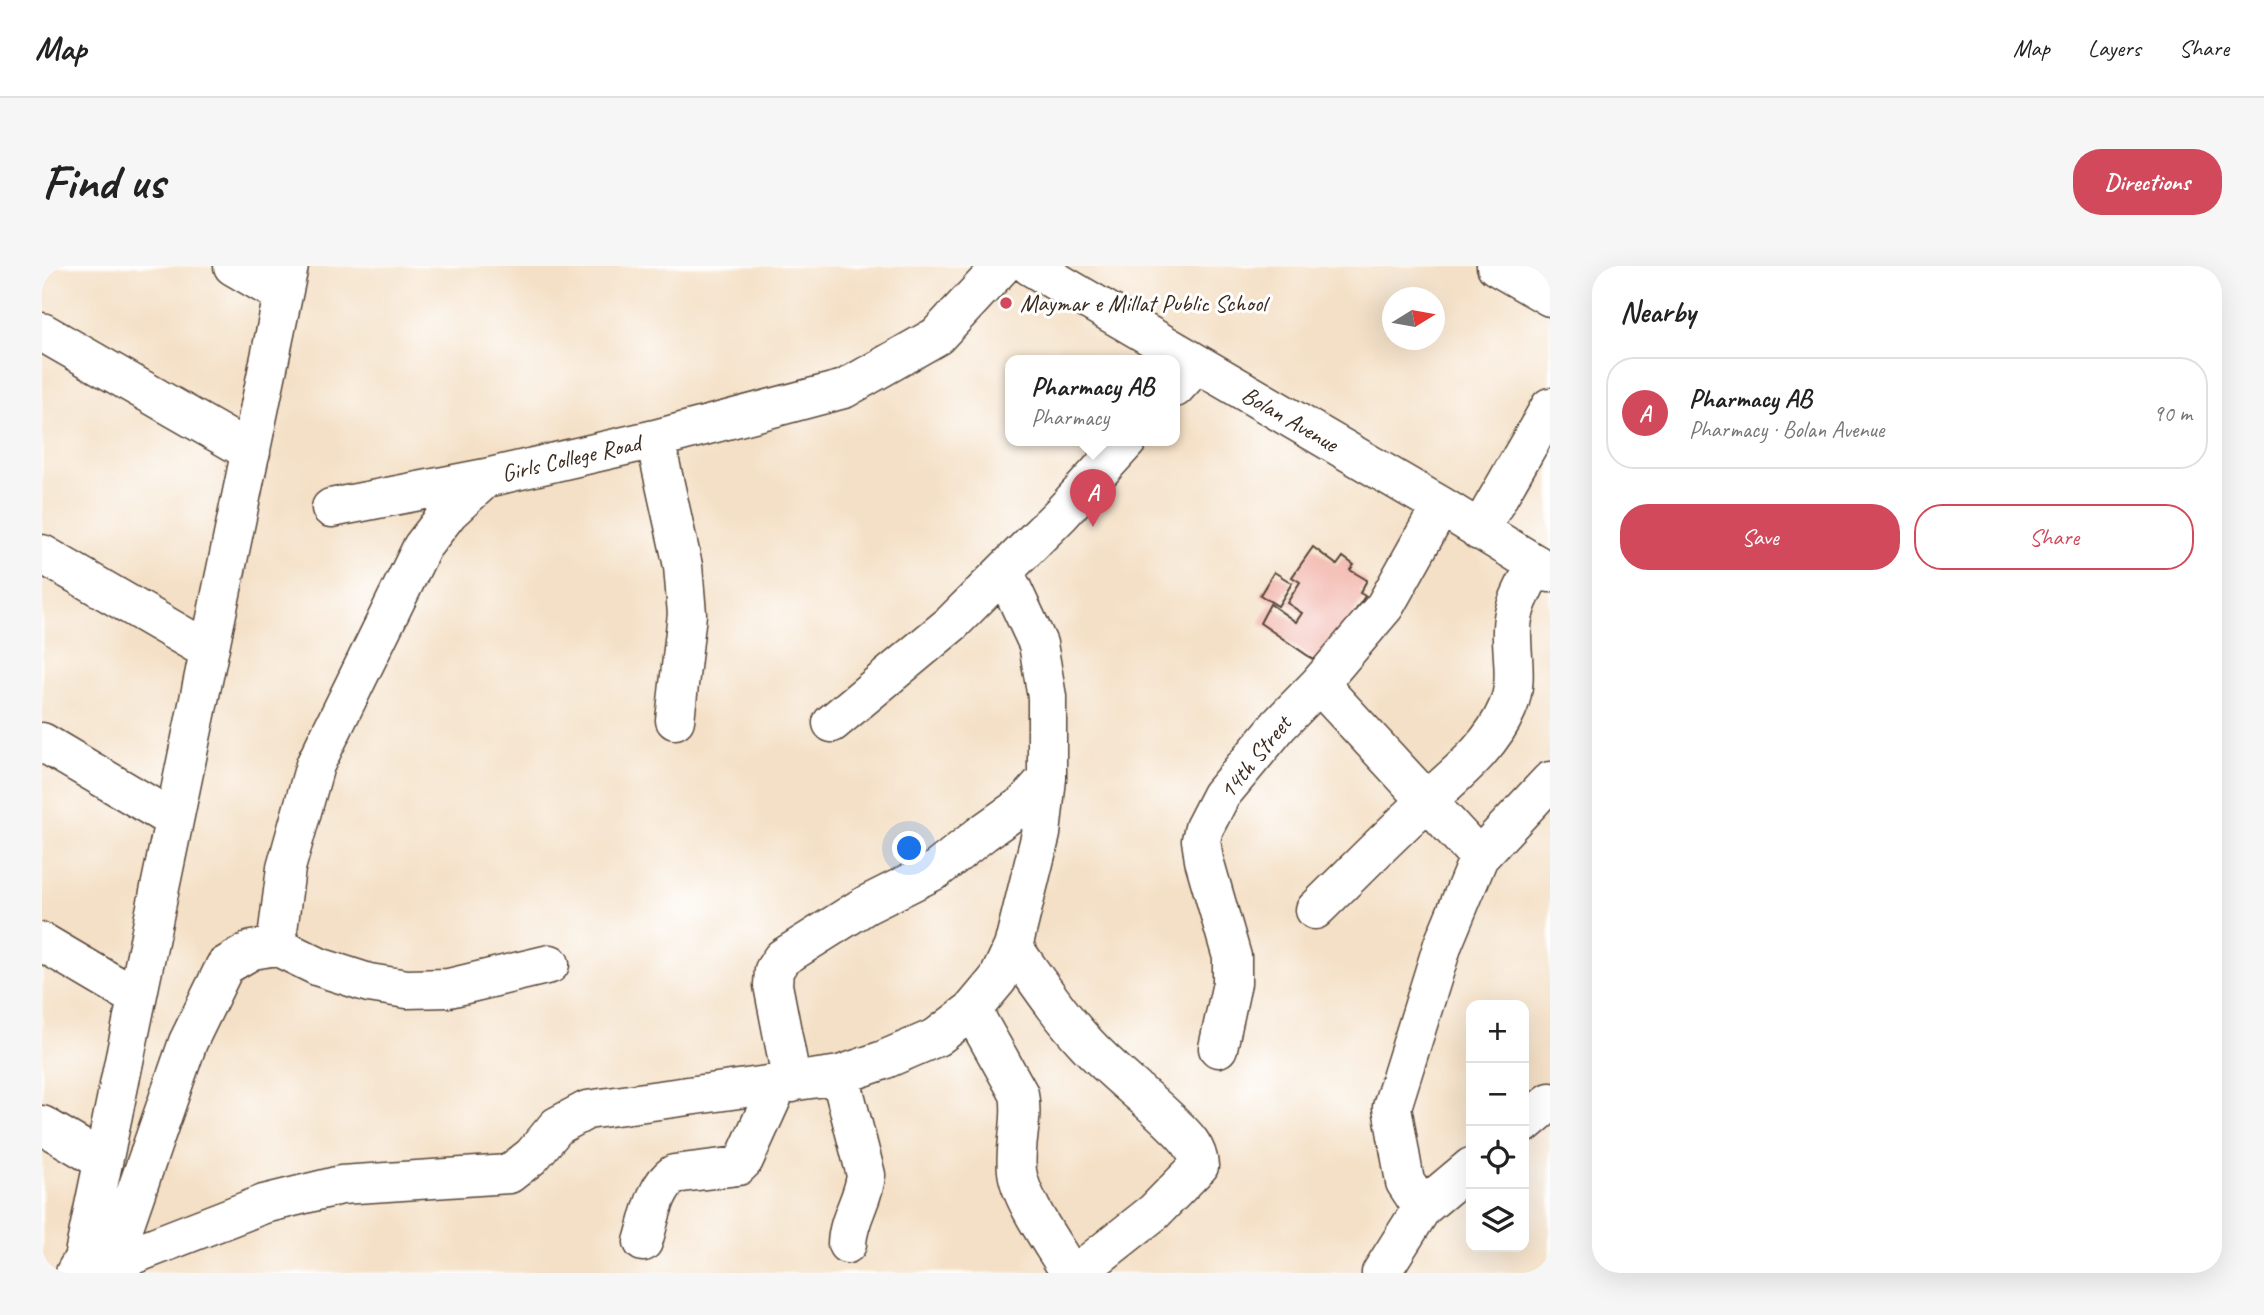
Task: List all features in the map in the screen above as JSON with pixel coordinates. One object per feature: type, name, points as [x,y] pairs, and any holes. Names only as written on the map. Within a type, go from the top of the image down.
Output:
[{"type":"street","points":[[75,1273],[83,1259],[286,281],[233,266]]},
{"type":"street","name":"Girls College Road","points":[[276,946],[286,868],[315,765],[422,547],[449,512],[486,478],[655,439],[844,389],[937,336],[1002,266]]},
{"type":"street","name":"Bolan Avenue","points":[[1030,266],[1156,355]]},
{"type":"street","points":[[42,332],[250,452]]},
{"type":"street","name":"Bolan Avenue","points":[[1186,376],[1441,506],[1543,569]]},
{"type":"street","points":[[1479,531],[1550,407]]},
{"type":"street","points":[[655,439],[683,566],[687,614],[675,720]]},
{"type":"street","points":[[832,723],[951,624],[1061,514],[1122,446]]},
{"type":"street","points":[[331,508],[486,478]]},
{"type":"street","name":"14th Street","points":[[1218,1048],[1231,983],[1231,957],[1204,860],[1201,841],[1204,828],[1221,795],[1279,724],[1318,684],[1385,606],[1441,506]]},
{"type":"street","points":[[42,554],[209,651]]},
{"type":"street","points":[[1315,910],[1474,759],[1507,710],[1514,686],[1515,608],[1543,569]]},
{"type":"street","points":[[110,1268],[264,1205],[341,1185],[509,1174],[532,1156],[557,1126],[587,1110],[840,1075],[937,1037],[972,1010],[998,979],[1013,947],[1041,834],[1047,778],[1047,697],[1038,644],[1004,571]]},
{"type":"street","points":[[1318,684],[1479,857]]},
{"type":"street","points":[[42,742],[174,820]]},
{"type":"street","points":[[643,1242],[661,1187],[667,1179],[674,1174],[738,1166],[744,1160],[785,1084],[773,985],[774,971],[782,958],[866,905],[936,870],[1024,804],[1047,778]]},
{"type":"street","points":[[1422,1208],[1405,1182],[1392,1107],[1443,944],[1479,857],[1550,781]]},
{"type":"street","points":[[42,942],[137,998]]},
{"type":"street","points":[[110,1268],[188,1042],[225,967],[252,950],[276,946],[319,967],[369,983],[407,989],[449,988],[551,964]]},
{"type":"street","points":[[1013,947],[1048,998],[1085,1042],[1163,1115],[1194,1146],[1198,1155],[1199,1166],[1154,1212],[1077,1273]]},
{"type":"street","points":[[972,1010],[1019,1094],[1021,1109],[1017,1172],[1022,1189],[1070,1273]]},
{"type":"street","points":[[840,1075],[866,1175],[865,1187],[848,1227],[847,1244]]},
{"type":"street","points":[[1529,1120],[1550,1102]]},
{"type":"street","points":[[42,1125],[103,1161]]},
{"type":"street","points":[[1381,1273],[1422,1208],[1466,1171]]},
{"type":"building","points":[[1313,547],[1337,565],[1343,557],[1354,565],[1350,570],[1367,580],[1360,593],[1365,596],[1320,664],[1260,623],[1270,604],[1296,622],[1302,613],[1287,603],[1300,582],[1292,577]]},
{"type":"building","points":[[1274,572],[1292,583],[1278,606],[1260,595]]},
{"type":"place","name":"Maymar e Millat Public School","points":[[1006,303]]},
{"type":"place","name":"Pharmacy AB","points":[[1093,527]]}]
